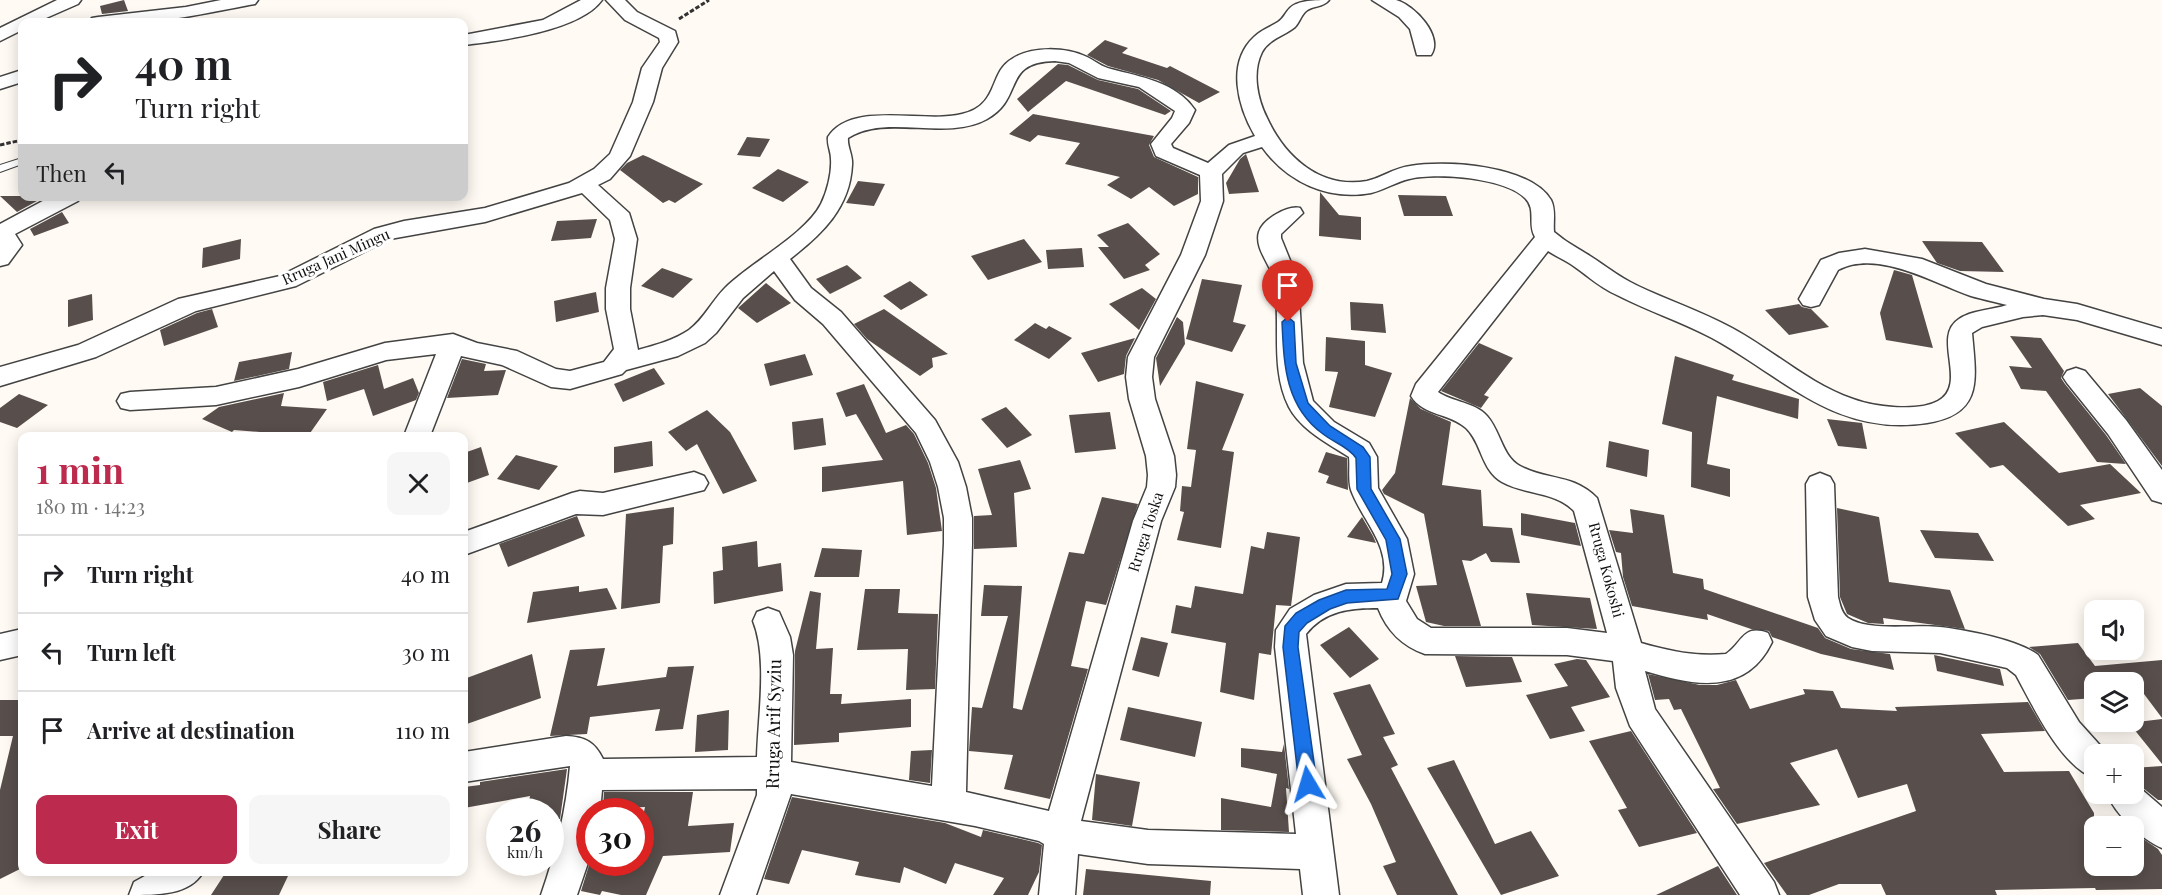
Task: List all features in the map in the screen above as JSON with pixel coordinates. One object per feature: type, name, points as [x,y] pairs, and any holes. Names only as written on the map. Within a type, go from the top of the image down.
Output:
[{"type":"street","points":[[34,18],[72,0]]},
{"type":"street","points":[[133,18],[186,12],[249,0]]},
{"type":"street","points":[[208,18],[255,0]]},
{"type":"street","points":[[468,26],[537,18],[562,10],[581,0]]},
{"type":"street","points":[[468,39],[548,25],[565,18],[593,0]]},
{"type":"street","points":[[615,0],[631,16],[659,31]]},
{"type":"street","points":[[1320,0],[1298,9],[1292,19],[1262,38],[1254,49],[1248,66],[1249,95],[1266,139],[1284,163],[1315,181],[1344,188],[1373,186],[1389,178],[1410,172],[1434,171],[1464,173],[1513,182],[1534,193],[1541,202],[1544,213],[1543,232],[1546,238],[1611,283],[1724,334],[1824,399],[1878,416],[1894,417],[1927,414],[1953,404],[1959,396],[1963,383],[1960,332],[1963,327],[2018,310],[2042,308]]},
{"type":"street","points":[[1381,0],[1402,10],[1411,18],[1422,35],[1425,44],[1424,51]]},
{"type":"street","points":[[0,34],[18,25]]},
{"type":"street","name":"Rruga Jani Mingu","points":[[0,376],[87,351],[155,317],[189,304],[286,282],[313,271],[354,247],[381,235],[425,223],[475,218],[585,184],[602,174],[619,156],[643,102],[652,68],[669,42],[668,35],[659,31]]},
{"type":"street","points":[[0,46],[18,41]]},
{"type":"street","points":[[619,363],[659,352],[696,337],[705,330],[736,291],[776,256],[808,233],[827,213],[839,178],[842,158],[837,142],[841,134],[849,129],[870,123],[932,123],[972,118],[993,105],[1003,90],[1009,73],[1020,62],[1057,56],[1076,59],[1100,72],[1148,84],[1185,110],[1183,118],[1164,138],[1161,144],[1163,152],[1211,172],[1236,149],[1266,139]]},
{"type":"street","points":[[0,83],[18,77]]},
{"type":"street","name":"Rruga Toska","points":[[1058,895],[1061,835],[1147,521],[1161,487],[1160,456],[1142,399],[1139,377],[1141,357],[1193,255],[1212,201],[1211,172]]},
{"type":"street","points":[[130,401],[216,396],[299,378],[385,352],[453,343],[473,351],[508,357],[551,378],[576,378],[613,368],[619,363],[626,349],[618,309],[618,288],[626,250],[625,234],[621,218],[585,184]]},
{"type":"street","points":[[0,259],[11,248],[3,234],[6,230],[61,201]]},
{"type":"street","points":[[1292,213],[1270,232],[1269,240],[1270,247],[1282,265],[1286,280],[1292,376],[1302,405],[1312,417],[1325,429],[1359,450],[1363,457],[1364,489],[1393,539],[1399,574],[1392,601],[1396,614],[1406,628],[1425,642],[1567,642],[1598,645],[1676,665],[1704,669],[1727,668],[1740,664],[1756,642]]},
{"type":"street","name":"Rruga Kokoshi","points":[[1546,238],[1425,390],[1424,396],[1432,403],[1470,417],[1478,423],[1500,465],[1510,473],[1564,489],[1580,496],[1587,506],[1628,653],[1632,688],[1641,716],[1761,895]]},
{"type":"street","points":[[776,256],[803,294],[825,311],[926,426],[950,479],[958,518],[958,543],[948,807]]},
{"type":"street","points":[[1811,299],[1829,265],[1839,260],[1865,256],[1893,259],[1914,264],[1967,286],[2042,308],[2083,313],[2129,329],[2162,337]]},
{"type":"street","points":[[419,432],[453,343]]},
{"type":"street","points":[[2076,377],[2117,427],[2162,492]]},
{"type":"street","points":[[468,543],[572,504],[580,502],[603,504],[694,483]]},
{"type":"street","points":[[1820,484],[1823,597],[1826,611],[1837,627],[1852,634],[1872,638],[1940,640],[2014,656],[2027,665],[2067,732],[2084,752]]},
{"type":"street","points":[[1321,895],[1291,647],[1291,630],[1301,618],[1325,604],[1346,596],[1392,595]]},
{"type":"street","name":"Rruga Arif Syziu","points":[[738,895],[774,795],[777,655],[775,637],[768,621]]},
{"type":"street","points":[[0,647],[18,643]]},
{"type":"street","points":[[468,766],[566,751],[579,752],[587,761],[584,805],[574,850],[560,895]]},
{"type":"street","points":[[585,775],[738,773],[774,775],[975,810],[1046,826],[1061,835],[1148,847],[1316,852]]},
{"type":"street","points":[[2134,804],[2162,831]]},
{"type":"street","points":[[147,895],[179,876]]},
{"type":"lane","points":[[0,169],[18,162]]},
{"type":"path","points":[[659,31],[709,0]]},
{"type":"path","points":[[0,145],[18,141]]},
{"type":"building","points":[[124,0],[128,11],[102,14],[100,6]]},
{"type":"building","points":[[1105,40],[1128,48],[1122,53],[1167,68],[1170,66],[1220,92],[1199,103],[1158,80],[1108,66],[1087,55]]},
{"type":"building","points":[[1058,64],[1068,65],[1098,80],[1138,89],[1171,111],[1165,115],[1066,81],[1028,112],[1017,99]]},
{"type":"building","points":[[1033,114],[1154,136],[1149,145],[1154,157],[1198,177],[1198,194],[1174,206],[1149,187],[1131,199],[1107,185],[1120,177],[1065,164],[1080,143],[1038,135],[1030,142],[1009,134]]},
{"type":"building","points":[[747,137],[770,139],[760,157],[737,155]]},
{"type":"building","points":[[1246,154],[1259,192],[1229,194],[1226,183],[1240,159]]},
{"type":"building","points":[[643,155],[703,184],[675,203],[669,200],[663,203],[620,170],[627,163]]},
{"type":"building","points":[[778,169],[809,182],[783,202],[752,188]]},
{"type":"building","points":[[858,181],[885,184],[874,206],[846,203]]},
{"type":"building","points":[[1320,192],[1339,215],[1361,217],[1361,240],[1319,236]]},
{"type":"building","points":[[1398,195],[1446,196],[1453,216],[1404,216]]},
{"type":"building","points":[[0,196],[18,196],[18,201],[37,201],[17,212]]},
{"type":"building","points":[[62,212],[69,223],[34,236],[30,229]]},
{"type":"building","points":[[597,219],[591,238],[551,241],[557,221]]},
{"type":"building","points":[[1128,223],[1160,254],[1145,265],[1150,270],[1124,279],[1098,247],[1109,247],[1097,235]]},
{"type":"building","points":[[241,239],[240,259],[202,268],[203,248]]},
{"type":"building","points":[[1024,239],[1042,262],[988,280],[971,256]]},
{"type":"building","points":[[1922,241],[1982,242],[2004,272],[1960,271],[1937,263]]},
{"type":"building","points":[[1082,248],[1084,267],[1048,269],[1046,250]]},
{"type":"building","points":[[847,265],[862,278],[830,294],[816,279]]},
{"type":"building","points":[[662,268],[693,279],[673,298],[641,286]]},
{"type":"building","points":[[1894,270],[1912,275],[1933,348],[1886,340],[1880,313]]},
{"type":"building","points":[[1202,279],[1242,285],[1233,322],[1246,325],[1232,352],[1186,339]]},
{"type":"building","points":[[910,281],[928,295],[901,310],[883,296]]},
{"type":"building","points":[[766,283],[791,303],[757,323],[738,308]]},
{"type":"building","points":[[1142,288],[1156,299],[1139,330],[1109,304]]},
{"type":"building","points":[[596,292],[599,312],[556,322],[554,301]]},
{"type":"building","points":[[92,294],[93,320],[68,327],[68,300]]},
{"type":"building","points":[[1350,302],[1383,304],[1386,333],[1351,330]]},
{"type":"building","points":[[1799,304],[1811,309],[1829,327],[1789,335],[1765,310]]},
{"type":"building","points":[[212,309],[218,327],[164,346],[160,330],[197,313]]},
{"type":"building","points":[[884,309],[948,354],[932,358],[933,367],[920,376],[867,339],[854,324]]},
{"type":"building","points":[[1177,317],[1183,322],[1185,344],[1160,386],[1156,358]]},
{"type":"building","points":[[1035,323],[1046,329],[1049,326],[1072,338],[1049,359],[1014,340]]},
{"type":"building","points":[[2010,336],[2041,338],[2064,371],[2061,378],[2065,384],[2126,464],[2097,462],[2046,391],[2021,389],[2009,366],[2032,368]]},
{"type":"building","points":[[1326,337],[1365,341],[1365,365],[1392,373],[1375,417],[1329,407],[1338,372],[1325,371]]},
{"type":"building","points":[[1135,338],[1126,356],[1124,374],[1098,382],[1081,353]]},
{"type":"building","points":[[1479,343],[1513,358],[1484,395],[1489,397],[1481,408],[1441,391]]},
{"type":"building","points":[[292,352],[289,369],[234,381],[239,362]]},
{"type":"building","points":[[805,354],[813,375],[770,386],[764,364]]},
{"type":"building","points":[[1675,356],[1734,375],[1732,380],[1799,399],[1798,419],[1717,396],[1707,464],[1730,469],[1730,497],[1691,487],[1692,432],[1662,424]]},
{"type":"building","points":[[462,359],[486,364],[484,371],[506,370],[498,395],[447,398]]},
{"type":"building","points":[[378,365],[384,389],[413,378],[419,393],[416,400],[373,416],[364,389],[327,401],[323,382]]},
{"type":"building","points":[[654,368],[665,384],[623,402],[614,384]]},
{"type":"building","points":[[1196,381],[1244,394],[1222,450],[1234,452],[1221,548],[1177,540],[1184,512],[1180,511],[1182,486],[1191,487],[1196,450],[1187,449]]},
{"type":"building","points":[[864,384],[886,433],[906,425],[914,434],[928,463],[936,488],[942,531],[907,535],[903,481],[822,492],[822,467],[883,460],[856,414],[846,417],[836,393]]},
{"type":"building","points":[[2140,388],[2162,406],[2162,466],[2108,394]]},
{"type":"building","points":[[284,393],[281,406],[327,409],[311,432],[234,430],[232,432],[202,419],[219,407]]},
{"type":"building","points":[[19,394],[48,405],[17,428],[0,422],[0,408]]},
{"type":"building","points":[[1410,398],[1421,409],[1451,422],[1442,485],[1481,490],[1483,526],[1512,528],[1520,563],[1491,562],[1486,553],[1471,561],[1462,560],[1481,626],[1444,626],[1426,622],[1416,586],[1437,585],[1424,514],[1384,494],[1382,490],[1395,473]]},
{"type":"building","points":[[1006,407],[1032,435],[1007,448],[981,419]]},
{"type":"building","points":[[707,410],[730,432],[757,481],[723,494],[697,444],[686,451],[668,432]]},
{"type":"building","points":[[1110,412],[1116,449],[1075,453],[1069,415]]},
{"type":"building","points":[[823,418],[826,445],[794,450],[792,422]]},
{"type":"building","points":[[1827,419],[1862,423],[1867,449],[1838,446]]},
{"type":"building","points":[[2004,422],[2059,473],[2110,464],[2141,493],[2080,505],[2095,519],[2068,526],[2003,465],[1990,468],[1955,433]]},
{"type":"building","points":[[652,441],[653,466],[614,473],[614,447]]},
{"type":"building","points":[[1609,441],[1649,450],[1647,477],[1606,467]]},
{"type":"building","points":[[481,447],[489,475],[468,483],[468,452]]},
{"type":"building","points":[[1326,452],[1347,458],[1348,490],[1326,483],[1329,476],[1318,472]]},
{"type":"building","points":[[516,455],[558,466],[539,490],[497,479]]},
{"type":"building","points":[[1020,460],[1031,489],[1014,493],[1017,547],[974,549],[974,516],[992,515],[978,469]]},
{"type":"building","points":[[1102,497],[1138,504],[1106,605],[1086,601],[1071,666],[1088,669],[1050,799],[1004,789],[1013,755],[969,751],[972,707],[982,708],[1008,616],[981,616],[984,585],[1022,586],[1013,708],[1022,710],[1069,552],[1084,554]]},
{"type":"building","points":[[674,507],[673,544],[663,546],[660,603],[621,609],[626,514]]},
{"type":"building","points":[[1837,508],[1879,517],[1889,582],[1950,590],[1965,629],[1883,618],[1884,624],[1868,623],[1847,614],[1840,597]]},
{"type":"building","points":[[1630,509],[1664,515],[1673,573],[1703,579],[1704,589],[1818,628],[1825,638],[1851,649],[1890,654],[1894,670],[1821,654],[1772,637],[1769,631],[1751,629],[1707,614],[1708,620],[1632,606],[1623,577],[1621,553],[1616,552],[1609,530],[1633,533]]},
{"type":"building","points":[[1521,513],[1575,523],[1581,546],[1521,535]]},
{"type":"building","points":[[577,516],[585,536],[508,567],[499,544]]},
{"type":"building","points":[[1362,517],[1373,536],[1376,543],[1347,537]]},
{"type":"building","points":[[1920,530],[1978,533],[1994,561],[1935,558]]},
{"type":"building","points":[[1267,532],[1300,537],[1291,606],[1276,605],[1271,655],[1259,653],[1254,700],[1220,692],[1226,643],[1171,633],[1176,605],[1191,608],[1195,586],[1243,594],[1251,546],[1264,549]]},
{"type":"building","points":[[757,541],[758,567],[781,563],[783,591],[714,604],[713,572],[723,570],[722,547]]},
{"type":"building","points":[[822,548],[862,550],[859,577],[814,577]]},
{"type":"building","points":[[579,586],[579,592],[607,588],[617,609],[527,623],[533,592]]},
{"type":"building","points":[[865,589],[900,589],[898,613],[938,614],[935,689],[906,690],[908,649],[857,650]]},
{"type":"building","points":[[810,591],[821,593],[816,649],[833,648],[830,694],[842,694],[841,704],[911,699],[911,727],[839,733],[839,742],[794,745],[795,651]]},
{"type":"building","points":[[1526,593],[1590,598],[1597,629],[1532,625]]},
{"type":"building","points":[[1349,627],[1379,659],[1350,678],[1320,645]]},
{"type":"building","points":[[1141,637],[1168,643],[1159,677],[1132,670]]},
{"type":"building","points":[[2078,643],[2084,651],[2084,660],[2091,660],[2095,666],[2162,660],[2162,718],[2144,694],[2144,672],[2084,672],[2084,699],[2068,700],[2040,654],[2029,647]]},
{"type":"building","points":[[605,648],[597,686],[666,677],[668,667],[694,666],[683,729],[655,731],[660,709],[590,717],[587,734],[550,736],[570,650]]},
{"type":"building","points":[[532,654],[541,698],[468,724],[468,678]]},
{"type":"building","points":[[1934,655],[2000,669],[2004,686],[1937,671]]},
{"type":"building","points":[[1455,656],[1512,657],[1522,682],[1466,687]]},
{"type":"building","points":[[1577,659],[1586,660],[1610,697],[1571,707],[1585,731],[1550,739],[1526,695],[1568,686],[1554,664]]},
{"type":"building","points":[[1648,674],[1700,685],[1717,685],[1736,680],[1750,709],[1805,694],[1803,689],[1833,691],[1841,708],[1897,711],[1895,707],[2028,702],[2045,731],[1981,734],[2004,772],[2069,771],[2084,796],[2084,804],[2089,804],[2094,813],[2094,816],[2084,816],[2084,876],[2144,876],[2144,839],[2158,849],[2162,855],[2162,889],[1995,890],[1997,895],[1886,895],[1881,884],[1839,884],[1809,895],[1787,895],[1764,863],[1916,811],[1907,784],[1858,798],[1837,749],[1790,763],[1820,805],[1737,824],[1713,789],[1720,788],[1681,709],[1674,710],[1669,699],[1655,700]]},
{"type":"building","points":[[1370,684],[1395,734],[1383,737],[1398,765],[1391,768],[1458,895],[1397,895],[1383,866],[1396,862],[1371,804],[1347,759],[1362,755],[1333,693]]},
{"type":"building","points":[[0,700],[18,700],[18,870],[0,879],[0,790],[13,736],[0,736]]},
{"type":"building","points":[[1128,707],[1202,722],[1195,757],[1120,740]]},
{"type":"building","points":[[729,710],[728,750],[695,752],[697,715]]},
{"type":"building","points":[[2162,719],[2162,764],[2136,732],[2144,732],[2144,721]]},
{"type":"building","points":[[1631,731],[1697,833],[1639,847],[1618,810],[1627,808],[1589,741]]},
{"type":"building","points":[[1284,744],[1289,789],[1286,788],[1289,832],[1221,830],[1221,798],[1271,807],[1277,774],[1241,767],[1241,748],[1282,752]]},
{"type":"building","points":[[932,750],[930,783],[909,780],[911,751]]},
{"type":"building","points":[[1454,760],[1495,844],[1531,831],[1559,876],[1501,895],[1427,768]]},
{"type":"building","points":[[2162,766],[2162,800],[2158,800],[2144,789],[2144,767]]},
{"type":"building","points":[[567,769],[563,798],[530,798],[530,796],[486,798],[486,804],[468,807],[468,786],[480,785],[480,782]]},
{"type":"building","points":[[1096,774],[1140,782],[1132,826],[1092,820]]},
{"type":"building","points":[[604,792],[693,792],[688,826],[734,823],[730,852],[663,856],[646,895],[621,895],[602,891],[600,895],[581,891],[586,876],[654,876],[654,798],[604,798]]},
{"type":"building","points":[[792,797],[945,823],[981,837],[983,830],[1038,843],[1042,845],[1039,872],[1028,895],[993,895],[1004,878],[955,863],[946,884],[904,867],[900,883],[855,875],[859,862],[802,850],[789,884],[764,879]]},
{"type":"building","points":[[1718,866],[1737,895],[1656,895]]},
{"type":"building","points":[[1086,869],[1211,881],[1210,895],[1083,895]]},
{"type":"building","points":[[223,876],[288,876],[279,895],[211,895]]},
{"type":"route","points":[[1288,322],[1292,376],[1302,405],[1325,429],[1359,450],[1363,457],[1364,489],[1368,500],[1378,511],[1393,539],[1399,574],[1392,595],[1346,596],[1325,604],[1301,618],[1291,630],[1291,647],[1308,784]]}]
